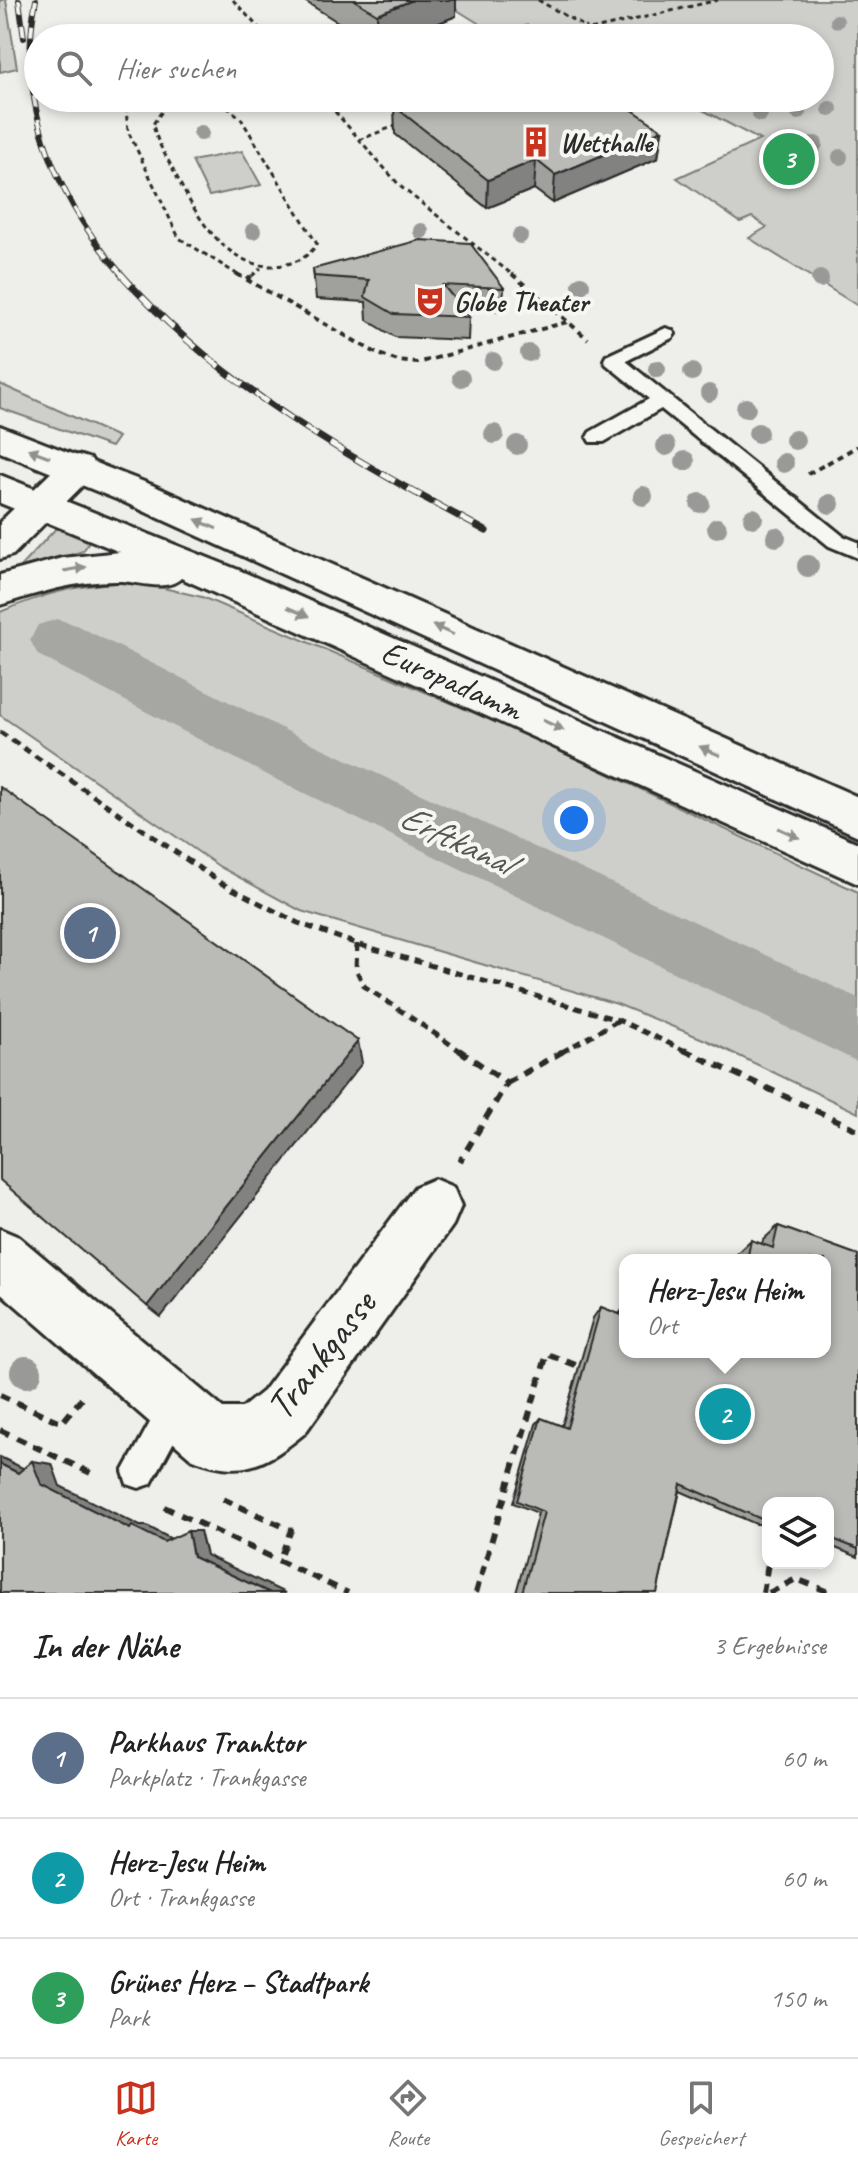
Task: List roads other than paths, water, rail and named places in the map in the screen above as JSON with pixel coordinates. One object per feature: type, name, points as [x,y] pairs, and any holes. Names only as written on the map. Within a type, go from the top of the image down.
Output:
[{"type":"main road","name":"Europadamm","points":[[0,438],[78,468],[858,817]]},
{"type":"main road","points":[[0,545],[78,468]]},
{"type":"main road","name":"Europadamm","points":[[0,488],[227,581],[858,864]]},
{"type":"main road","points":[[0,590],[74,568],[108,565],[227,581]]},
{"type":"main road","name":"Trankgasse","points":[[0,1256],[212,1437],[252,1438],[284,1412],[434,1206]]},
{"type":"lane","points":[[666,334],[613,360],[836,541],[858,550]]},
{"type":"lane","points":[[597,437],[663,400]]},
{"type":"lane","points":[[125,1477],[175,1408]]},
{"type":"waterway","name":"Erftkanal","points":[[57,640],[285,757],[858,1031]]},
{"type":"railway","points":[[19,0],[24,38]]},
{"type":"railway","points":[[33,24],[36,0]]},
{"type":"railway","points":[[37,112],[60,182],[78,215],[123,276]]},
{"type":"railway","points":[[121,274],[160,315],[246,387],[339,449],[486,531]]},
{"type":"place","name":"Wetthalle","points":[[536,142]]},
{"type":"place","name":"Grünes Herz – Stadtpark","points":[[789,159]]},
{"type":"place","name":"Globe Theater","points":[[430,301]]},
{"type":"place","name":"Parkhaus Tranktor","points":[[90,933]]},
{"type":"place","name":"Herz-Jesu Heim","points":[[725,1414]]}]
